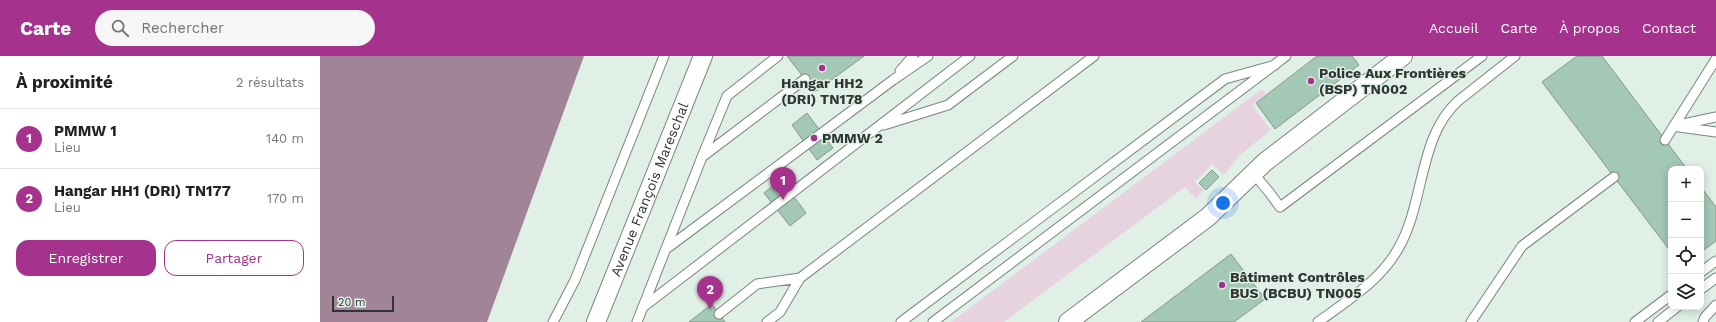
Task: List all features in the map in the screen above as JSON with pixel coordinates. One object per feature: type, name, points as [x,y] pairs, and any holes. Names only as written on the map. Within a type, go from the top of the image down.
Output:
[{"type":"street","name":"Avenue François Mareschal","points":[[596,322],[703,56]]},
{"type":"street","points":[[1068,322],[1208,217],[1275,153],[1403,56]]},
{"type":"lane","points":[[553,322],[575,280],[664,56]]},
{"type":"lane","points":[[637,322],[727,96],[778,56]]},
{"type":"lane","points":[[893,80],[913,56]]},
{"type":"lane","points":[[666,249],[893,80],[928,56]]},
{"type":"lane","points":[[642,308],[970,56]]},
{"type":"lane","points":[[879,126],[948,105],[1013,56]]},
{"type":"lane","points":[[767,322],[780,312],[800,278],[1094,56]]},
{"type":"lane","points":[[933,322],[1286,56]]},
{"type":"lane","points":[[1253,173],[1280,207],[1482,56]]},
{"type":"lane","points":[[1318,322],[1366,286],[1381,272],[1392,258],[1410,224],[1432,141],[1440,123],[1458,101],[1516,56]]},
{"type":"lane","points":[[1666,140],[1716,59]]},
{"type":"lane","points":[[901,322],[1225,79],[1275,65]]},
{"type":"lane","points":[[702,157],[805,79]]},
{"type":"lane","points":[[1674,126],[1716,117]]},
{"type":"lane","points":[[1674,126],[1716,132]]},
{"type":"lane","points":[[1471,322],[1522,246],[1614,177]]},
{"type":"lane","points":[[1704,270],[1716,261]]},
{"type":"lane","points":[[719,314],[757,284],[800,278]]},
{"type":"lane","points":[[1704,287],[1716,278]]},
{"type":"lane","points":[[1635,322],[1668,297]]},
{"type":"lane","points":[[1703,322],[1705,317],[1716,305]]},
{"type":"lane","points":[[1658,322],[1673,310]]},
{"type":"shaded area","points":[[320,56],[584,56],[487,322],[320,322]]},
{"type":"shaded area","points":[[1262,89],[1266,94],[1252,105],[1271,130],[1241,154],[1224,175],[1212,164],[1195,182],[1204,190],[1196,199],[1185,187],[1004,322],[951,322]]},
{"type":"building","name":"Hangar HH2 (DRI) TN178","points":[[787,56],[864,56],[815,92]]},
{"type":"building","name":"Police Aux Frontières (BSP) TN002","points":[[1317,56],[1352,56],[1359,65],[1275,129],[1256,103]]},
{"type":"building","points":[[1577,56],[1602,56],[1685,166],[1668,166],[1668,248],[1542,82]]},
{"type":"building","name":"PMMW 2","points":[[807,113],[833,148],[817,160],[792,125]]},
{"type":"building","points":[[1212,170],[1219,177],[1206,190],[1199,183]]},
{"type":"building","points":[[781,179],[806,213],[790,226],[764,193]]},
{"type":"building","points":[[1704,191],[1716,207],[1716,241],[1704,250]]},
{"type":"building","name":"Bâtiment Contrôles BUS (BCBU) TN005","points":[[1231,254],[1265,299],[1234,322],[1141,322]]},
{"type":"building","points":[[712,304],[725,322],[689,322]]},
{"type":"place","name":"Hangar HH2 (DRI) TN178","points":[[822,68]]},
{"type":"place","name":"Police Aux Frontières (BSP) TN002","points":[[1311,81]]},
{"type":"place","name":"PMMW 2","points":[[814,138]]},
{"type":"place","name":"PMMW 1","points":[[783,200]]},
{"type":"place","name":"Bâtiment Contrôles BUS (BCBU) TN005","points":[[1222,285]]},
{"type":"place","name":"Hangar HH1 (DRI) TN177","points":[[710,309]]}]
